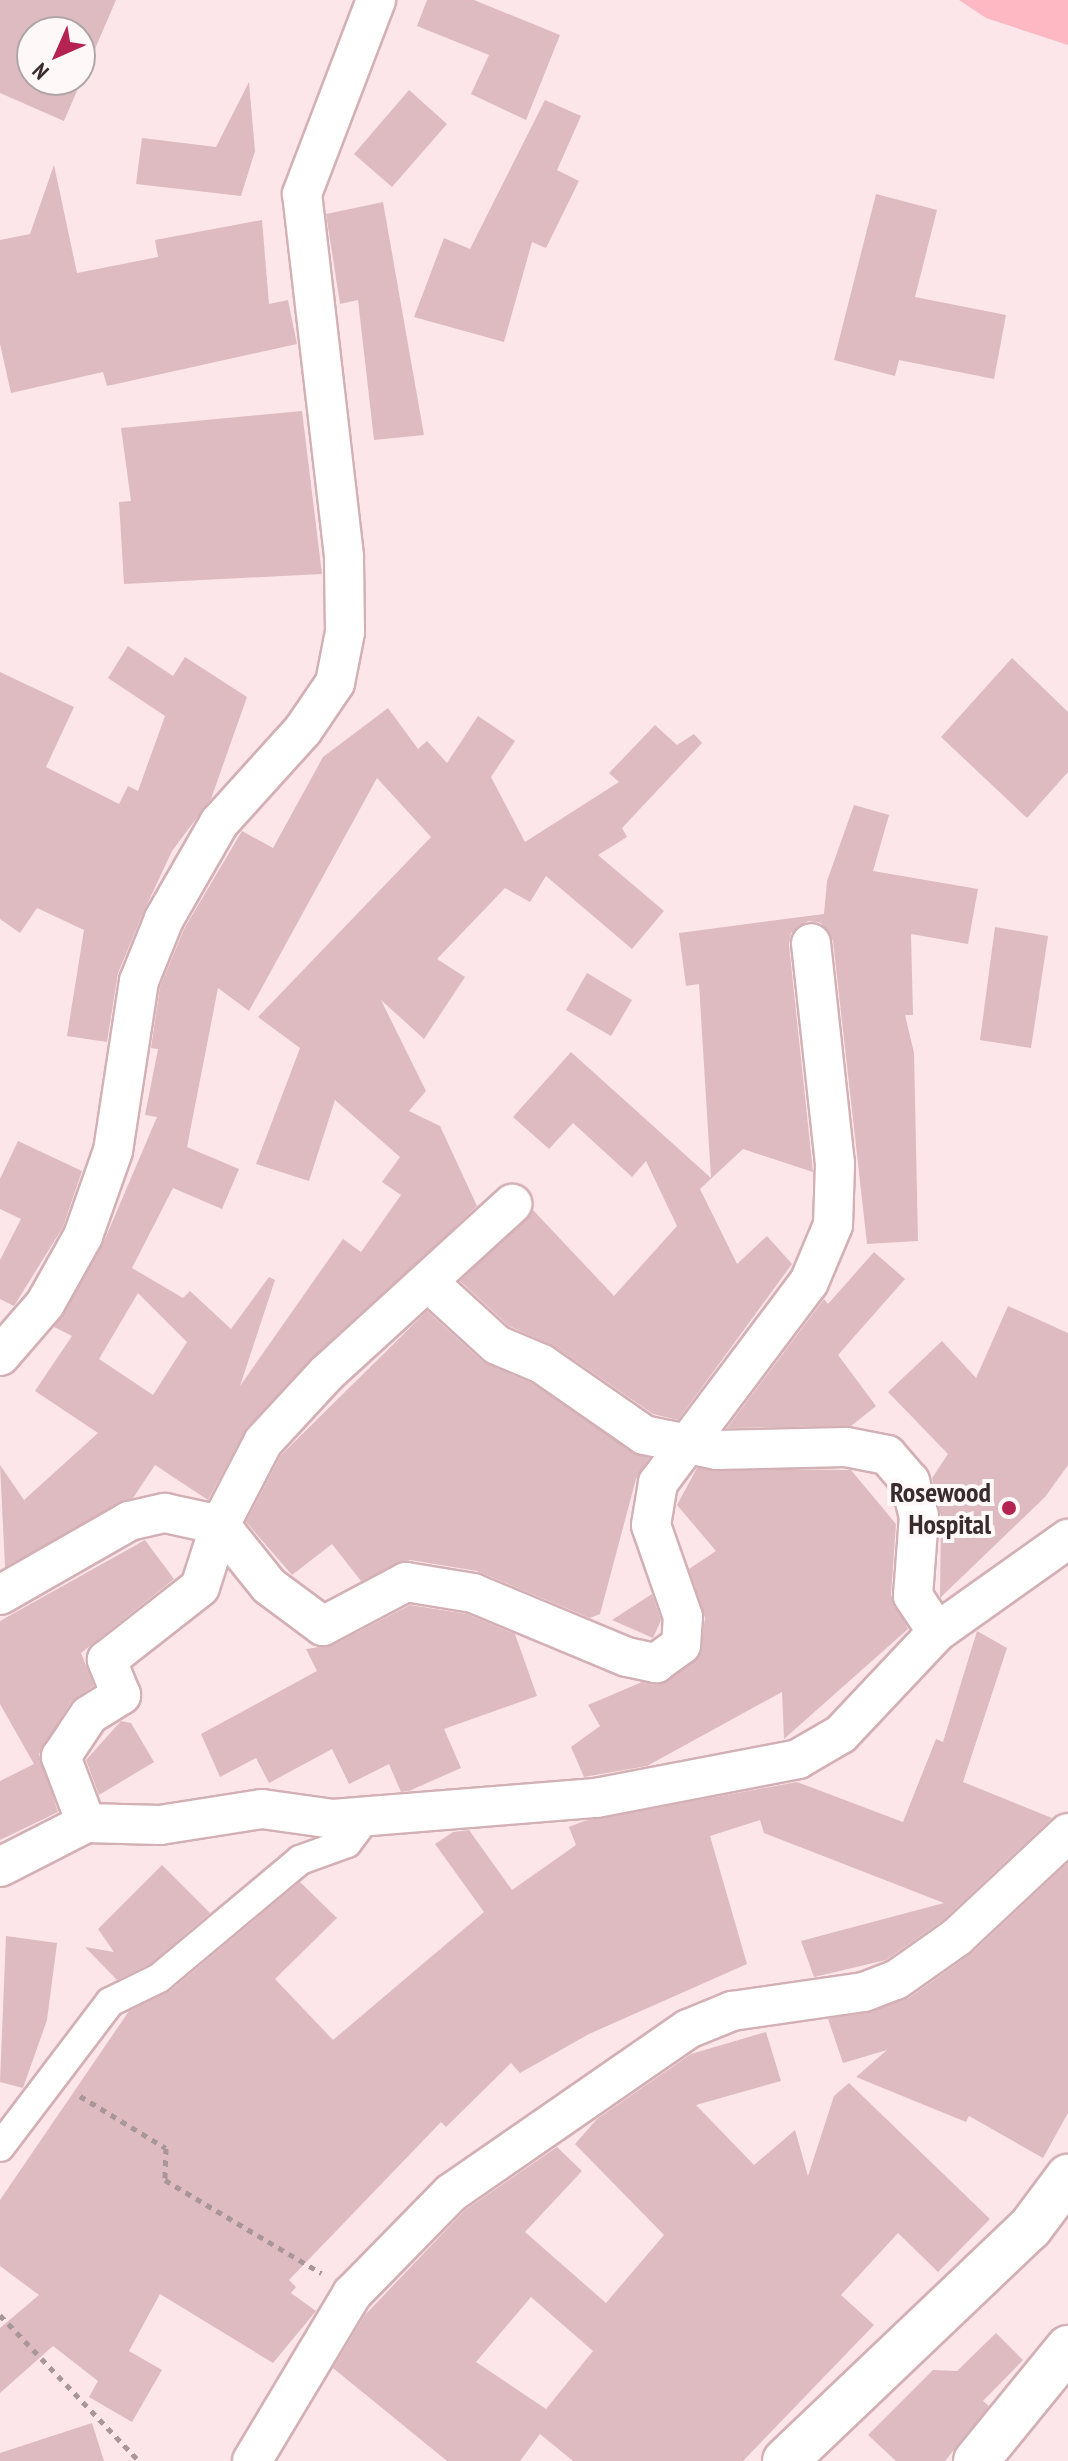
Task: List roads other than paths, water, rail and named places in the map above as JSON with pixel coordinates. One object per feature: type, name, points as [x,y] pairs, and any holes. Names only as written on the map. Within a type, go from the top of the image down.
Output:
[{"type":"main road","points":[[785,2461],[1030,2228],[1068,2177]]},
{"type":"main road","points":[[976,2461],[1068,2348]]},
{"type":"street","points":[[0,1356],[45,1304],[83,1236],[113,1151],[139,981],[164,919],[219,823],[303,730],[335,683],[345,632],[344,556],[302,194],[376,0]]},
{"type":"street","points":[[0,1595],[129,1521],[165,1513],[220,1525],[269,1586],[323,1626],[406,1582],[473,1593],[656,1663],[681,1645],[683,1617],[651,1525],[658,1483],[682,1443],[809,1282],[833,1225],[835,1164],[811,943]]},
{"type":"street","points":[[86,1823],[61,1757],[89,1715],[121,1695],[107,1660],[200,1587],[220,1525],[263,1442],[512,1204]]},
{"type":"street","points":[[428,1282],[497,1345],[542,1364],[644,1435],[751,1452],[846,1447],[887,1455],[910,1481],[919,1516],[913,1596],[937,1632]]},
{"type":"street","points":[[0,1867],[86,1823],[160,1825],[262,1809],[367,1816],[596,1798],[798,1759],[841,1734],[937,1632],[1068,1539]]},
{"type":"street","points":[[252,2461],[352,2294],[451,2193],[636,2061],[732,2011],[864,1992],[896,1980],[957,1937],[1058,1840],[1068,1809]]},
{"type":"street","points":[[0,2147],[110,2002],[159,1978],[300,1860],[347,1843],[367,1816]]},
{"type":"place","name":"Rosewood Hospital","points":[[1009,1508]]}]
